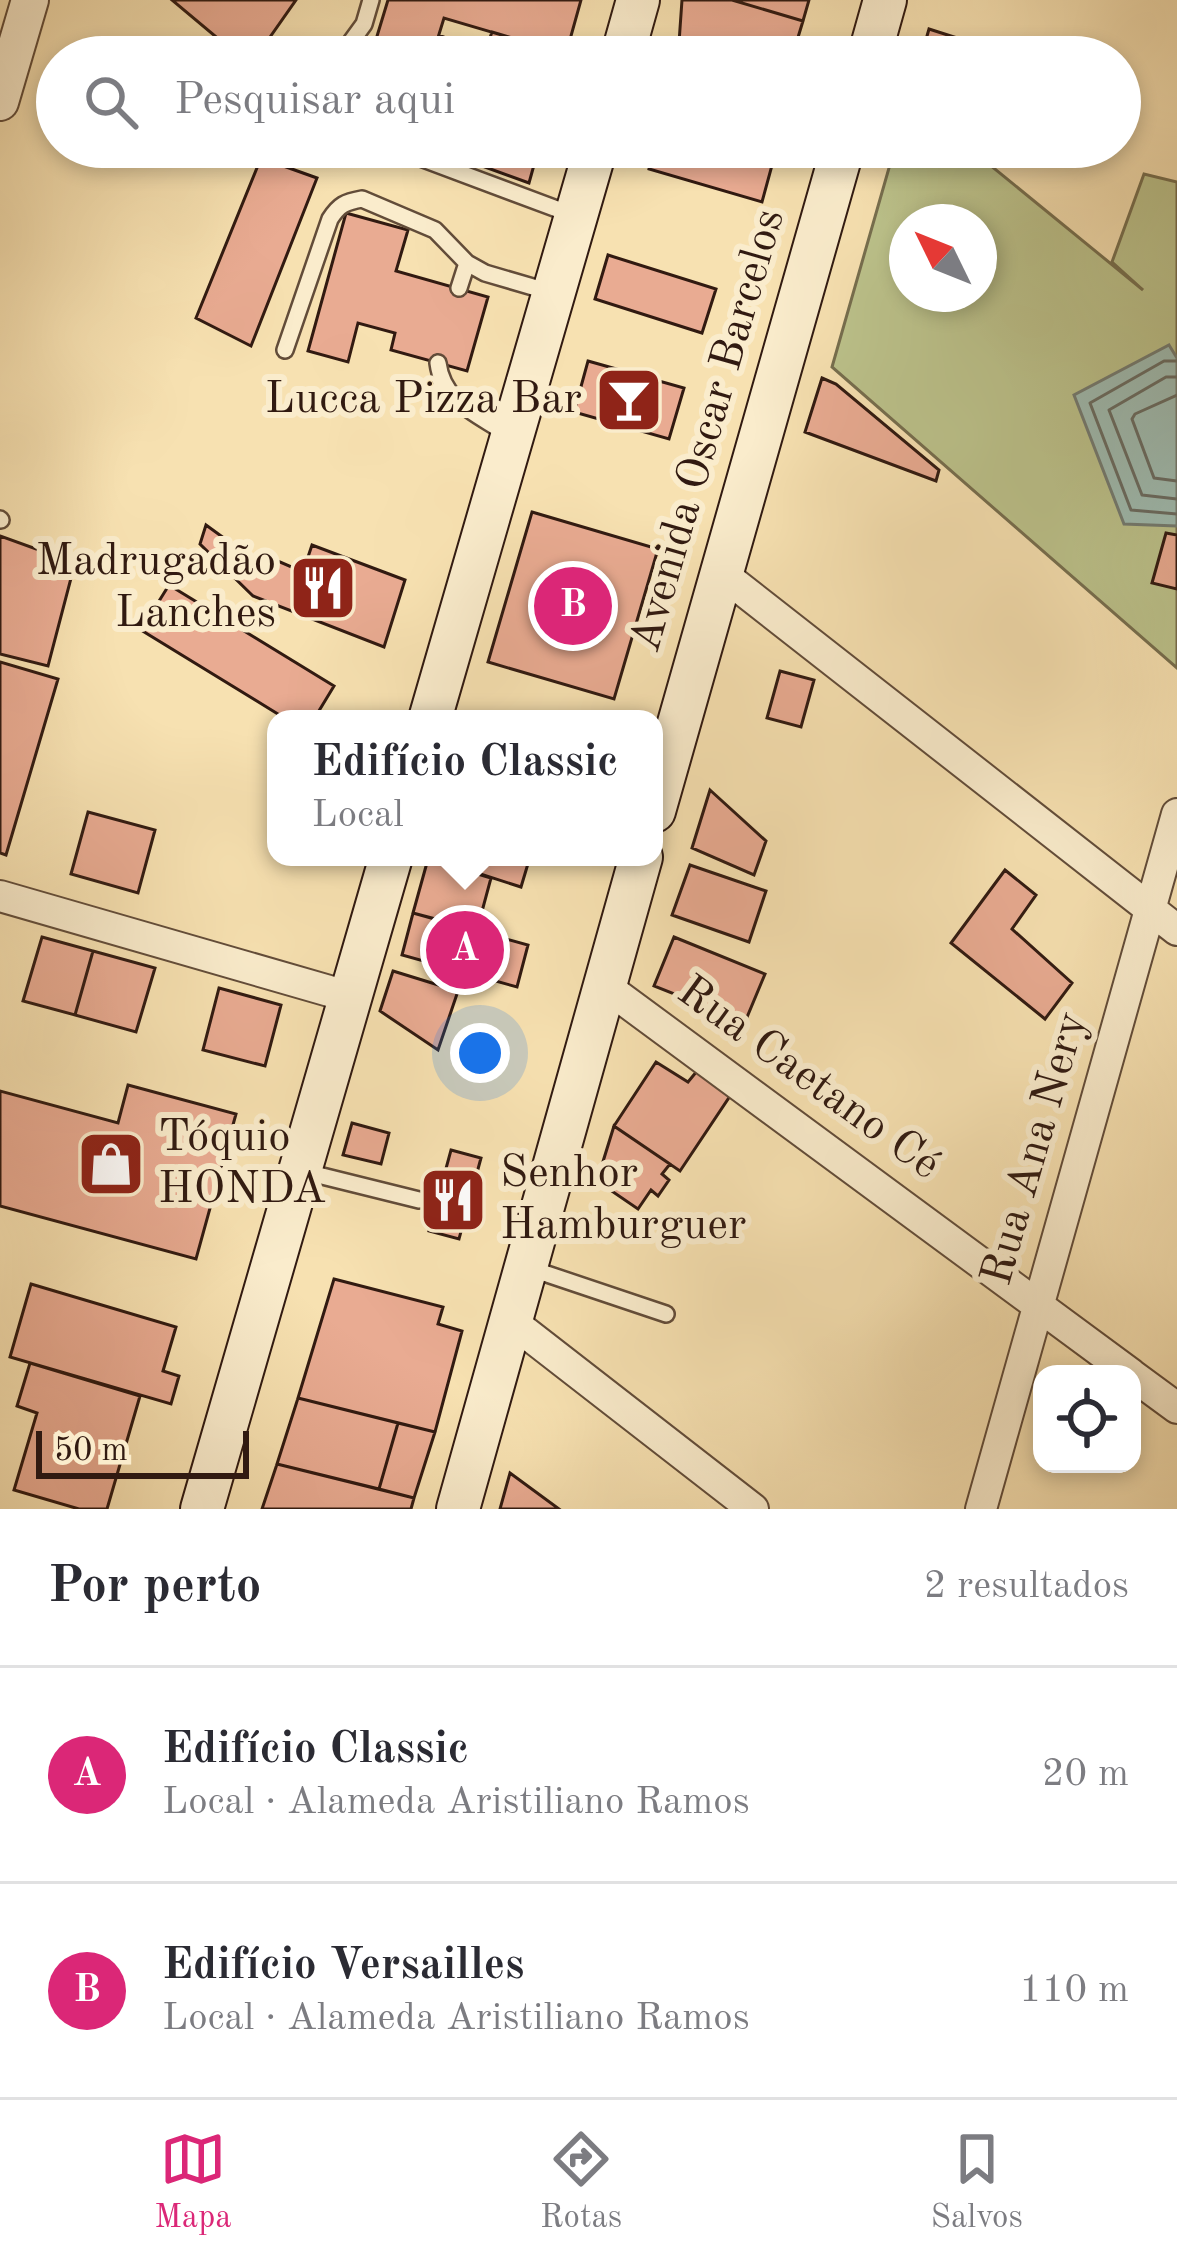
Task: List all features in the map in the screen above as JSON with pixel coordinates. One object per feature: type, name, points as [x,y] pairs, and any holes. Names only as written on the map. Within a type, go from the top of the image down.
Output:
[{"type":"main road","points":[[628,36],[638,0]]},
{"type":"main road","points":[[875,36],[886,0]]},
{"type":"main road","points":[[433,710],[590,168]]},
{"type":"main road","name":"Avenida Oscar Barcelos","points":[[663,780],[837,168]]},
{"type":"main road","points":[[202,1509],[388,866]]},
{"type":"main road","points":[[458,1509],[638,866]]},
{"type":"street","points":[[0,102],[30,0]]},
{"type":"street","points":[[721,573],[1177,930]]},
{"type":"street","name":"Rua Ana Nery","points":[[981,1509],[1177,814]]},
{"type":"street","points":[[0,896],[350,997]]},
{"type":"street","name":"Rua Caetano Cé","points":[[605,986],[1119,1365]]},
{"type":"street","points":[[511,1321],[753,1509]]},
{"type":"street","name":"Rua Caetano Cé","points":[[1141,1381],[1177,1408]]},
{"type":"lane","points":[[355,36],[371,0]]},
{"type":"lane","points":[[447,168],[576,216]]},
{"type":"lane","points":[[285,350],[330,219],[339,205],[362,199],[435,230],[467,263],[485,273],[554,294]]},
{"type":"lane","points":[[459,289],[467,263]]},
{"type":"lane","points":[[438,363],[440,383],[449,394],[512,437]]},
{"type":"lane","points":[[300,1171],[419,1200]]},
{"type":"lane","points":[[526,1267],[666,1314]]},
{"type":"green space","points":[[889,168],[994,168],[1143,290],[1112,262],[1144,174],[1177,182],[1177,668],[832,367]]},
{"type":"water","points":[[1169,345],[1177,358],[1177,526],[1124,524],[1074,395]]},
{"type":"building","points":[[172,0],[296,0],[271,36],[215,36]]},
{"type":"building","points":[[388,0],[581,0],[571,36],[505,36],[444,18],[438,36],[377,36]]},
{"type":"building","points":[[682,0],[732,0],[803,21],[798,36],[679,36]]},
{"type":"building","points":[[732,0],[809,0],[803,21]]},
{"type":"building","points":[[257,168],[289,168],[317,178],[251,346],[196,318]]},
{"type":"building","points":[[488,168],[533,168],[529,183]]},
{"type":"building","points":[[649,168],[771,168],[762,202]]},
{"type":"building","points":[[346,213],[408,230],[396,271],[488,297],[467,371],[391,350],[395,333],[358,323],[348,362],[308,351]]},
{"type":"building","points":[[608,255],[716,289],[702,333],[595,299]]},
{"type":"building","name":"Lucca Pizza Bar","points":[[588,361],[684,388],[669,439],[574,412]]},
{"type":"building","points":[[822,378],[836,384],[939,470],[936,481],[805,432]]},
{"type":"building","points":[[532,512],[658,549],[614,699],[488,662]]},
{"type":"building","name":"Madrugadão Lanches","points":[[206,525],[261,565],[264,555],[303,572],[312,545],[405,580],[384,647],[253,596],[200,544]]},
{"type":"building","points":[[1166,533],[1177,535],[1177,589],[1152,583]]},
{"type":"building","points":[[0,536],[75,563],[48,666],[0,654]]},
{"type":"building","points":[[169,585],[334,686],[319,710],[271,710],[141,630]]},
{"type":"building","points":[[0,662],[58,679],[6,855],[0,853]]},
{"type":"building","points":[[780,671],[814,680],[801,727],[767,718]]},
{"type":"building","points":[[710,790],[766,841],[754,875],[692,848]]},
{"type":"building","points":[[88,812],[155,830],[138,893],[71,874]]},
{"type":"building","points":[[690,865],[766,891],[749,942],[672,915]]},
{"type":"building","points":[[426,866],[451,866],[491,878],[477,930],[413,913]]},
{"type":"building","points":[[456,866],[527,866],[521,887]]},
{"type":"building","points":[[1005,870],[1036,895],[1012,929],[1072,983],[1045,1019],[951,943]]},
{"type":"building","points":[[413,913],[528,945],[517,987],[402,955]]},
{"type":"building","points":[[42,937],[93,951],[75,1015],[23,1001]]},
{"type":"building","points":[[674,937],[765,974],[745,1022],[654,986]]},
{"type":"building","points":[[93,951],[155,968],[136,1032],[75,1015]]},
{"type":"building","points":[[393,971],[458,991],[438,1050],[380,1011]]},
{"type":"building","points":[[219,988],[281,1005],[265,1066],[203,1050]]},
{"type":"building","points":[[656,1062],[688,1082],[697,1071],[730,1096],[680,1171],[614,1126]]},
{"type":"building","name":"Tóquio HONDA","points":[[128,1085],[236,1114],[196,1259],[0,1206],[0,1091],[118,1123]]},
{"type":"building","points":[[352,1123],[389,1133],[381,1164],[343,1155]]},
{"type":"building","points":[[614,1126],[670,1164],[662,1174],[669,1180],[658,1196],[651,1190],[638,1209],[597,1181]]},
{"type":"building","points":[[451,1150],[481,1158],[459,1239],[429,1231]]},
{"type":"building","points":[[334,1279],[443,1307],[438,1324],[462,1331],[435,1432],[298,1398]]},
{"type":"building","points":[[31,1284],[176,1327],[163,1371],[179,1376],[171,1404],[10,1357]]},
{"type":"building","points":[[30,1363],[140,1396],[107,1509],[79,1509],[14,1490],[37,1413],[17,1406]]},
{"type":"building","points":[[298,1398],[398,1423],[379,1489],[277,1464]]},
{"type":"building","points":[[398,1423],[435,1432],[414,1498],[379,1489]]},
{"type":"building","points":[[277,1464],[414,1498],[411,1509],[262,1509]]},
{"type":"building","points":[[510,1473],[559,1509],[500,1509]]},
{"type":"place","name":"Lucca Pizza Bar","points":[[629,400]]},
{"type":"place","name":"Madrugadão Lanches","points":[[323,588]]},
{"type":"place","name":"Edifício Versailles","points":[[573,606]]},
{"type":"place","name":"Edifício Classic","points":[[465,950]]},
{"type":"place","name":"Tóquio HONDA","points":[[111,1164]]},
{"type":"place","name":"Senhor Hamburguer","points":[[453,1200]]}]
